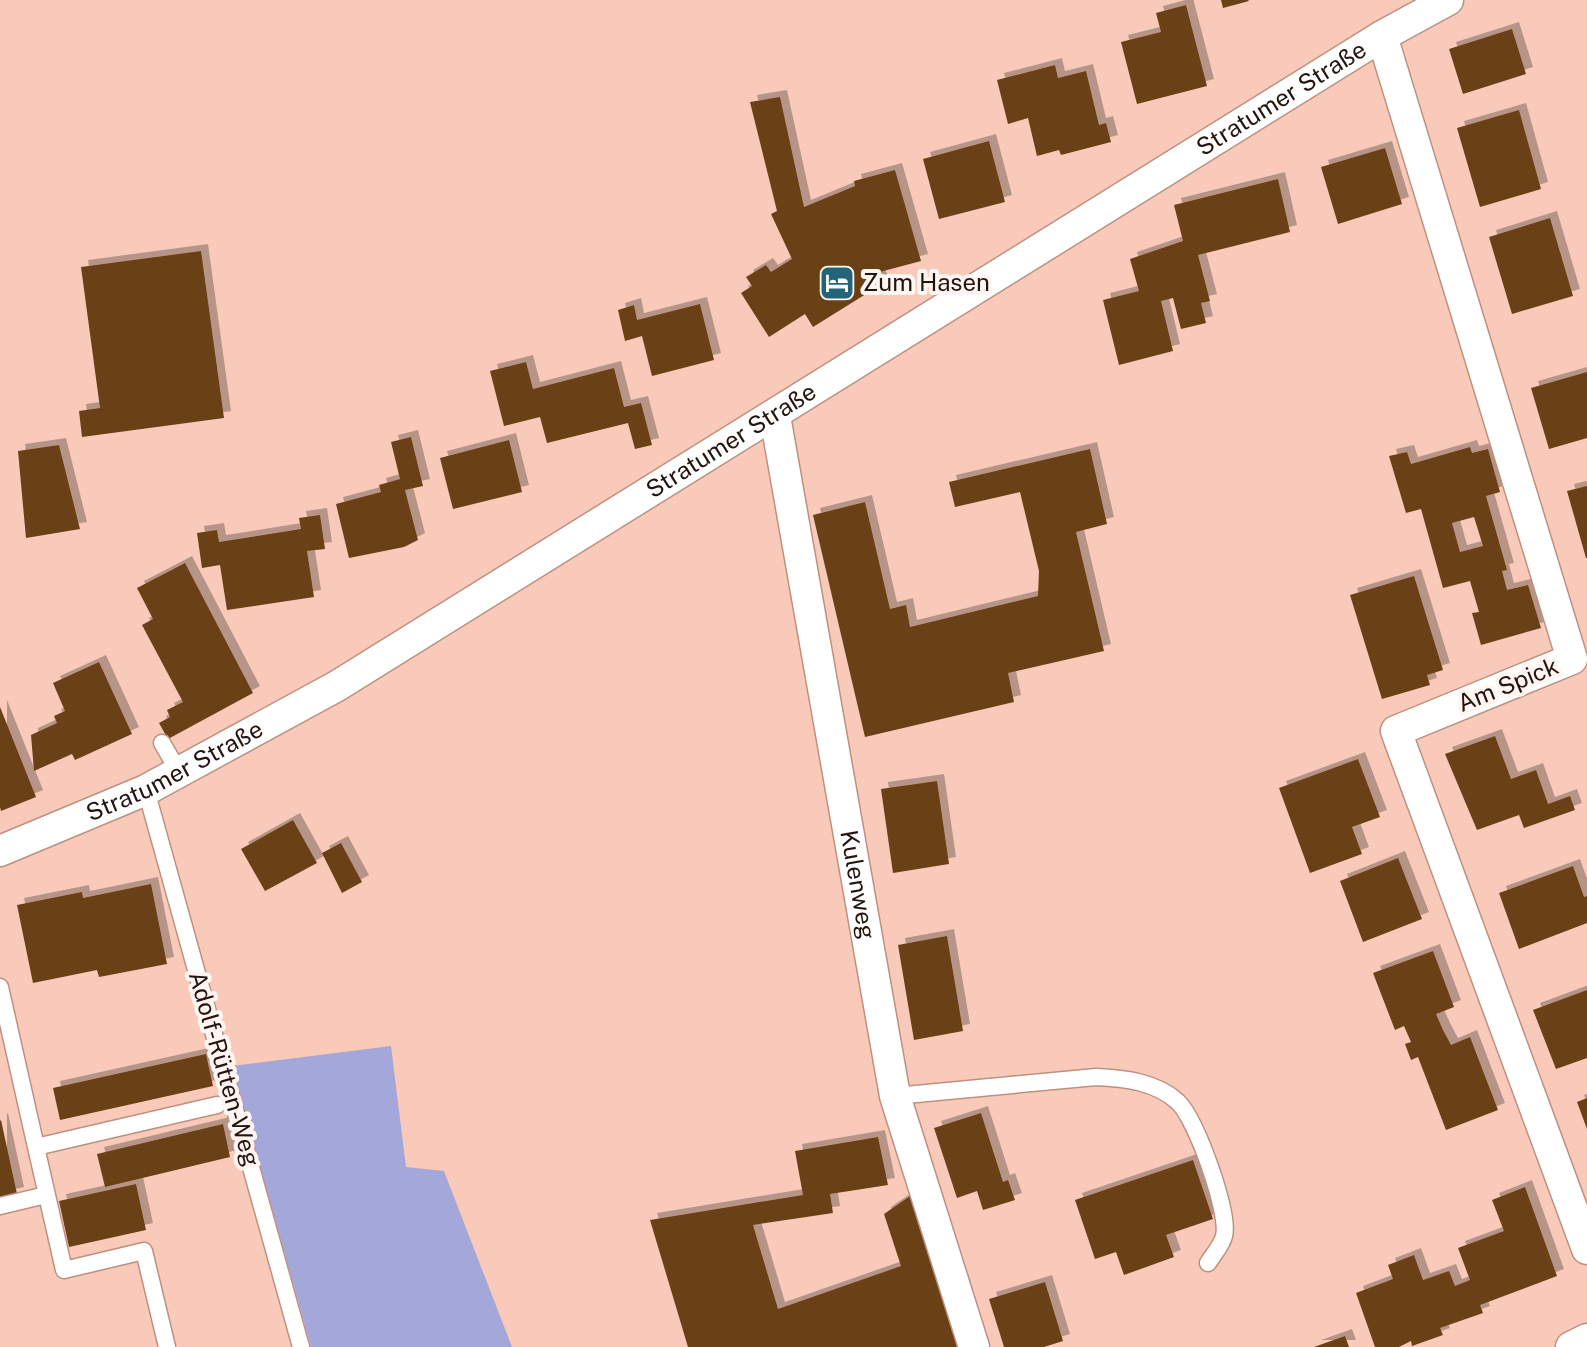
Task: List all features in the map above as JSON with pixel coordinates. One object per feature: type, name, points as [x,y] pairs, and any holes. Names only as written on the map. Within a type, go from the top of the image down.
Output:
[{"type":"street","name":"Stratumer Straße","points":[[0,851],[146,790],[337,686],[1382,36],[1448,0]]},
{"type":"street","name":"Am Spick","points":[[1382,36],[1572,659],[1396,731],[1587,1249]]},
{"type":"street","name":"Kulenweg","points":[[775,416],[895,1096],[974,1347]]},
{"type":"street","points":[[1571,1347],[1587,1339]]},
{"type":"lane","points":[[162,743],[179,772]]},
{"type":"lane","name":"Adolf-Rütten-Weg","points":[[146,790],[301,1347]]},
{"type":"lane","points":[[0,987],[64,1270],[144,1251],[167,1347]]},
{"type":"lane","points":[[895,1096],[1096,1077],[1126,1078],[1155,1088],[1179,1102],[1195,1126],[1225,1219],[1224,1237],[1208,1263]]},
{"type":"lane","points":[[36,1147],[217,1105]]},
{"type":"lane","points":[[0,1206],[46,1195]]},
{"type":"shaded area","points":[[391,1046],[406,1167],[444,1171],[512,1347],[311,1347],[232,1066]]},
{"type":"building","points":[[1221,0],[1248,0],[1249,1],[1223,8]]},
{"type":"building","points":[[1186,5],[1207,86],[1137,104],[1121,42],[1161,32],[1156,13]]},
{"type":"building","points":[[1512,29],[1526,74],[1463,94],[1449,49]]},
{"type":"building","points":[[1055,65],[1058,78],[1086,71],[1099,125],[1106,123],[1111,142],[1061,155],[1059,150],[1037,156],[1028,118],[1008,124],[997,80]]},
{"type":"building","points":[[780,97],[804,207],[855,186],[854,181],[895,170],[921,261],[876,273],[882,284],[813,327],[805,314],[769,337],[741,293],[752,286],[746,277],[766,265],[771,272],[792,259],[771,214],[777,211],[750,102]]},
{"type":"building","points":[[1519,110],[1541,189],[1480,207],[1457,128]]},
{"type":"building","points":[[989,141],[1005,202],[939,219],[923,159]]},
{"type":"building","points":[[1385,148],[1402,204],[1338,224],[1321,167]]},
{"type":"building","points":[[1278,179],[1290,232],[1198,255],[1210,301],[1201,303],[1206,323],[1181,329],[1173,298],[1161,301],[1173,351],[1119,365],[1103,300],[1139,291],[1130,259],[1183,241],[1174,205]]},
{"type":"building","points":[[1550,218],[1573,296],[1512,314],[1489,237]]},
{"type":"building","points":[[201,251],[224,418],[82,437],[79,411],[100,408],[81,267]]},
{"type":"building","points":[[700,304],[714,360],[652,376],[642,336],[625,341],[618,310],[634,305],[637,320]]},
{"type":"building","points":[[526,362],[533,389],[614,368],[624,407],[641,403],[652,445],[635,449],[628,423],[547,443],[540,417],[504,426],[490,371]]},
{"type":"building","points":[[1587,372],[1587,438],[1549,449],[1531,388]]},
{"type":"building","points":[[411,437],[423,486],[405,490],[418,540],[404,547],[349,558],[336,504],[381,492],[379,485],[400,479],[391,442]]},
{"type":"building","points":[[509,440],[522,492],[453,509],[440,458]]},
{"type":"building","points":[[59,445],[80,529],[26,538],[18,451]]},
{"type":"building","points":[[1470,447],[1472,453],[1488,449],[1500,492],[1486,496],[1507,570],[1502,571],[1507,590],[1528,585],[1541,628],[1481,645],[1472,613],[1479,612],[1470,581],[1443,588],[1421,509],[1406,513],[1389,456],[1407,452],[1411,464]],"holes":[[[1474,517],[1483,546],[1460,552],[1452,523]]]},
{"type":"building","points":[[1090,449],[1107,524],[1076,532],[1104,651],[1008,673],[1014,702],[865,737],[813,515],[865,502],[890,609],[906,605],[910,627],[1038,596],[1039,571],[1020,492],[955,507],[949,482]]},
{"type":"building","points":[[1587,486],[1587,558],[1586,558],[1567,491]]},
{"type":"building","points":[[320,515],[325,549],[307,551],[314,597],[227,610],[220,565],[202,568],[197,533],[217,530],[219,542],[301,529],[299,518]]},
{"type":"building","points":[[185,563],[253,693],[168,739],[159,723],[170,717],[167,710],[183,702],[142,625],[153,619],[137,588]]},
{"type":"building","points":[[1414,576],[1443,670],[1427,675],[1430,685],[1382,699],[1350,595]]},
{"type":"building","points":[[99,662],[132,734],[75,760],[72,754],[34,771],[31,735],[57,723],[54,716],[65,711],[53,683]]},
{"type":"building","points":[[0,707],[36,797],[1,811],[0,807]]},
{"type":"building","points":[[1495,736],[1511,779],[1536,770],[1548,804],[1570,796],[1575,810],[1524,828],[1519,815],[1477,830],[1445,754]]},
{"type":"building","points":[[1358,759],[1380,817],[1352,827],[1362,854],[1310,873],[1279,788]]},
{"type":"building","points":[[937,781],[949,864],[893,873],[881,789]]},
{"type":"building","points":[[293,820],[317,863],[265,891],[241,849]]},
{"type":"building","points":[[341,843],[362,882],[342,893],[322,853]]},
{"type":"building","points":[[1398,858],[1422,919],[1363,942],[1340,881]]},
{"type":"building","points":[[1573,866],[1584,897],[1587,896],[1587,923],[1519,949],[1499,893]]},
{"type":"building","points":[[151,884],[167,964],[99,977],[97,970],[33,983],[17,905],[82,892],[83,898]]},
{"type":"building","points":[[947,936],[963,1031],[914,1040],[898,945]]},
{"type":"building","points":[[1433,951],[1454,1007],[1436,1014],[1451,1045],[1470,1037],[1498,1110],[1446,1130],[1418,1057],[1411,1060],[1405,1044],[1411,1042],[1404,1026],[1395,1030],[1373,973]]},
{"type":"building","points":[[1587,990],[1587,1058],[1556,1069],[1533,1010]]},
{"type":"building","points":[[206,1054],[213,1086],[60,1120],[53,1088]]},
{"type":"building","points":[[1587,1098],[1587,1129],[1577,1102]]},
{"type":"building","points":[[981,1113],[1003,1182],[1008,1180],[1015,1200],[983,1210],[977,1191],[957,1198],[934,1128]]},
{"type":"building","points":[[0,1121],[17,1194],[0,1198]]},
{"type":"building","points":[[223,1124],[230,1157],[105,1187],[97,1154]]},
{"type":"building","points":[[878,1137],[888,1185],[830,1194],[833,1213],[753,1225],[778,1309],[901,1266],[884,1214],[913,1194],[960,1347],[688,1347],[650,1220],[803,1195],[795,1151]]},
{"type":"building","points":[[1193,1160],[1213,1219],[1166,1235],[1174,1257],[1124,1275],[1116,1252],[1095,1259],[1075,1200]]},
{"type":"building","points":[[136,1184],[146,1230],[69,1247],[59,1201]]},
{"type":"building","points":[[1525,1187],[1557,1276],[1480,1305],[1483,1313],[1440,1328],[1443,1335],[1412,1346],[1411,1341],[1399,1347],[1375,1347],[1356,1293],[1393,1279],[1388,1265],[1414,1255],[1423,1280],[1449,1271],[1455,1286],[1470,1280],[1458,1248],[1504,1231],[1492,1200]]},
{"type":"building","points":[[1045,1282],[1063,1341],[1044,1347],[1004,1347],[989,1299]]},
{"type":"building","points":[[1345,1336],[1349,1347],[1314,1347]]},
{"type":"place","name":"Zum Hasen","points":[[837,283]]}]
